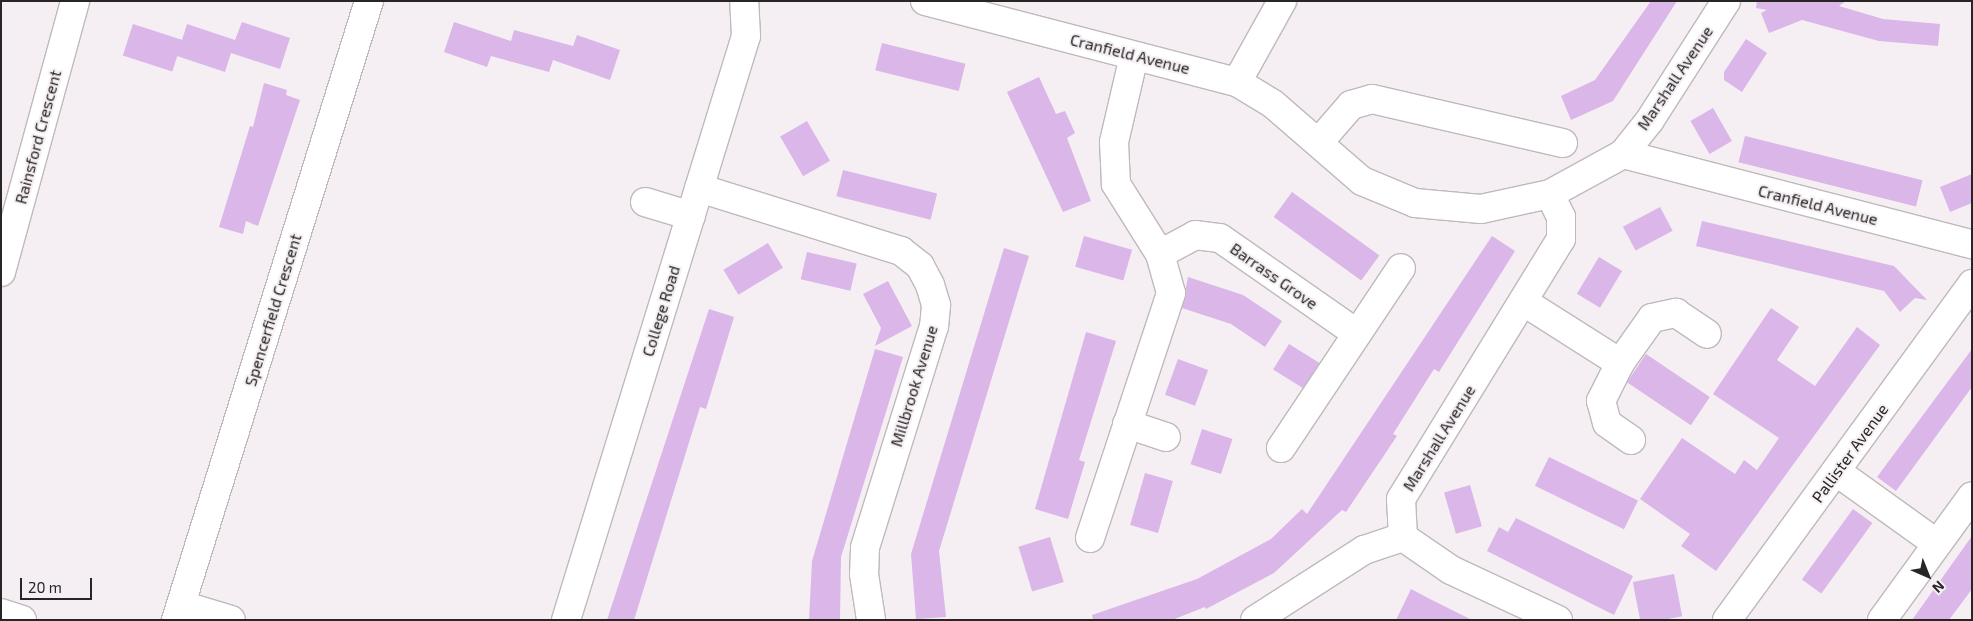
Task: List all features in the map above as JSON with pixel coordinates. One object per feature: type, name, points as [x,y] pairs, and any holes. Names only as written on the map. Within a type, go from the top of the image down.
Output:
[{"type":"street","name":"Rainsford Crescent","points":[[1,272],[75,1]]},
{"type":"street","name":"Spencerfield Crescent","points":[[179,612],[369,1]]},
{"type":"street","name":"College Road","points":[[566,620],[746,36],[744,1]]},
{"type":"street","name":"Cranfield Avenue","points":[[925,1],[1237,82],[1273,104],[1362,181],[1415,203],[1481,209],[1550,194],[1623,154],[1972,244]]},
{"type":"street","points":[[1237,82],[1282,1]]},
{"type":"street","name":"Marshall Avenue","points":[[1623,154],[1650,120],[1726,1]]},
{"type":"street","points":[[1090,538],[1171,293],[1160,254],[1116,184],[1114,142],[1134,56]]},
{"type":"street","points":[[1319,142],[1351,105],[1372,99],[1563,143]]},
{"type":"street","name":"Millbrook Avenue","points":[[699,188],[901,251],[920,266],[930,285],[936,305],[934,326],[865,548],[864,574],[871,620]]},
{"type":"street","name":"Marshall Avenue","points":[[1403,537],[1401,499],[1524,302],[1561,239],[1561,217],[1550,194]]},
{"type":"street","points":[[645,202],[690,216]]},
{"type":"street","name":"Barrass Grove","points":[[1160,254],[1196,235],[1220,238],[1356,333]]},
{"type":"street","points":[[1281,448],[1356,333],[1402,268]]},
{"type":"street","name":"Pallister Avenue","points":[[1727,620],[1837,472],[1972,284]]},
{"type":"street","points":[[1524,302],[1620,363]]},
{"type":"street","points":[[1631,440],[1607,423],[1601,401],[1620,363],[1652,318],[1676,313],[1707,334]]},
{"type":"street","points":[[1127,424],[1166,437]]},
{"type":"street","points":[[1837,472],[1936,543]]},
{"type":"street","points":[[1882,620],[1936,543],[1972,496]]},
{"type":"street","points":[[1255,620],[1364,550],[1403,537],[1451,570],[1558,620]]},
{"type":"street","points":[[179,612],[231,620]]},
{"type":"street","points":[[1,613],[22,620]]},
{"type":"building","points":[[1651,1],[1677,1],[1613,101],[1571,120],[1561,96],[1595,80]]},
{"type":"building","points":[[1757,1],[1846,1],[1839,6],[1883,19],[1940,24],[1938,46],[1879,41],[1802,20],[1769,33],[1761,13],[1767,10],[1756,8]]},
{"type":"building","points":[[242,22],[290,38],[280,69],[231,53],[225,72],[177,56],[187,24],[235,40]]},
{"type":"building","points":[[454,22],[511,41],[514,30],[573,46],[577,35],[620,50],[610,80],[553,60],[549,72],[491,56],[487,67],[444,52]]},
{"type":"building","points":[[133,24],[182,40],[172,71],[123,55]]},
{"type":"building","points":[[1746,39],[1767,53],[1742,92],[1724,80],[1724,72]]},
{"type":"building","points":[[882,43],[965,64],[959,91],[875,70]]},
{"type":"building","points":[[1039,77],[1056,114],[1065,111],[1075,133],[1067,138],[1091,201],[1063,212],[1007,92]]},
{"type":"building","points":[[264,83],[287,90],[286,95],[300,100],[258,226],[246,221],[243,234],[219,227],[250,126],[253,127]]},
{"type":"building","points":[[1713,108],[1732,141],[1709,154],[1690,121]]},
{"type":"building","points":[[807,121],[830,161],[803,176],[780,136]]},
{"type":"building","points":[[1745,136],[1923,180],[1916,206],[1738,162]]},
{"type":"building","points":[[843,170],[937,193],[931,220],[836,196]]},
{"type":"building","points":[[1972,174],[1972,203],[1950,212],[1940,187]]},
{"type":"building","points":[[1292,192],[1379,255],[1361,281],[1274,217]]},
{"type":"building","points":[[1660,207],[1673,231],[1636,251],[1623,227]]},
{"type":"building","points":[[1702,221],[1894,266],[1927,300],[1915,298],[1900,312],[1884,291],[1696,246]]},
{"type":"building","points":[[1084,236],[1132,250],[1123,281],[1075,267]]},
{"type":"building","points":[[1492,236],[1515,251],[1439,372],[1434,369],[1393,434],[1397,436],[1346,512],[1342,510],[1274,573],[1206,609],[1205,607],[1172,620],[1093,620],[1092,615],[1197,579],[1271,539],[1302,509],[1307,514]]},
{"type":"building","points":[[768,243],[783,268],[738,295],[723,270]]},
{"type":"building","points":[[1004,248],[1029,256],[939,551],[946,617],[916,619],[911,554]]},
{"type":"building","points":[[807,252],[857,263],[850,291],[801,279]]},
{"type":"building","points":[[1599,257],[1622,271],[1600,308],[1577,294]]},
{"type":"building","points":[[1188,277],[1243,295],[1282,321],[1265,347],[1231,324],[1182,308]]},
{"type":"building","points":[[888,281],[912,326],[875,346],[881,328],[863,294]]},
{"type":"building","points":[[1771,308],[1799,327],[1777,360],[1815,386],[1857,327],[1880,345],[1716,571],[1681,546],[1690,534],[1640,499],[1682,438],[1735,474],[1744,460],[1757,470],[1779,438],[1713,394]]},
{"type":"building","points":[[709,309],[734,317],[706,409],[700,407],[634,620],[607,620]]},
{"type":"building","points":[[1086,332],[1116,341],[1079,460],[1085,462],[1068,519],[1035,509]]},
{"type":"building","points":[[1289,344],[1320,363],[1304,389],[1273,369]]},
{"type":"building","points":[[875,349],[903,357],[841,557],[840,620],[809,620],[812,561]]},
{"type":"building","points":[[1972,349],[1972,387],[1896,491],[1877,477]]},
{"type":"building","points":[[1646,354],[1710,397],[1691,425],[1627,382]]},
{"type":"building","points":[[1178,359],[1208,370],[1195,406],[1165,395]]},
{"type":"building","points":[[1202,429],[1232,439],[1221,474],[1191,464]]},
{"type":"building","points":[[1549,457],[1638,500],[1624,529],[1535,486]]},
{"type":"building","points":[[1145,473],[1173,481],[1158,533],[1130,525]]},
{"type":"building","points":[[1470,485],[1482,526],[1456,534],[1444,492]]},
{"type":"building","points":[[1853,509],[1872,523],[1821,593],[1802,579]]},
{"type":"building","points":[[1516,518],[1633,576],[1614,615],[1487,551],[1499,527],[1508,532]]},
{"type":"building","points":[[1972,536],[1972,589],[1949,620],[1912,620]]},
{"type":"building","points":[[1050,537],[1064,582],[1032,592],[1018,547]]},
{"type":"building","points":[[1674,574],[1682,616],[1663,620],[1640,620],[1633,582]]},
{"type":"building","points":[[1411,589],[1430,599],[1472,620],[1396,620]]}]
